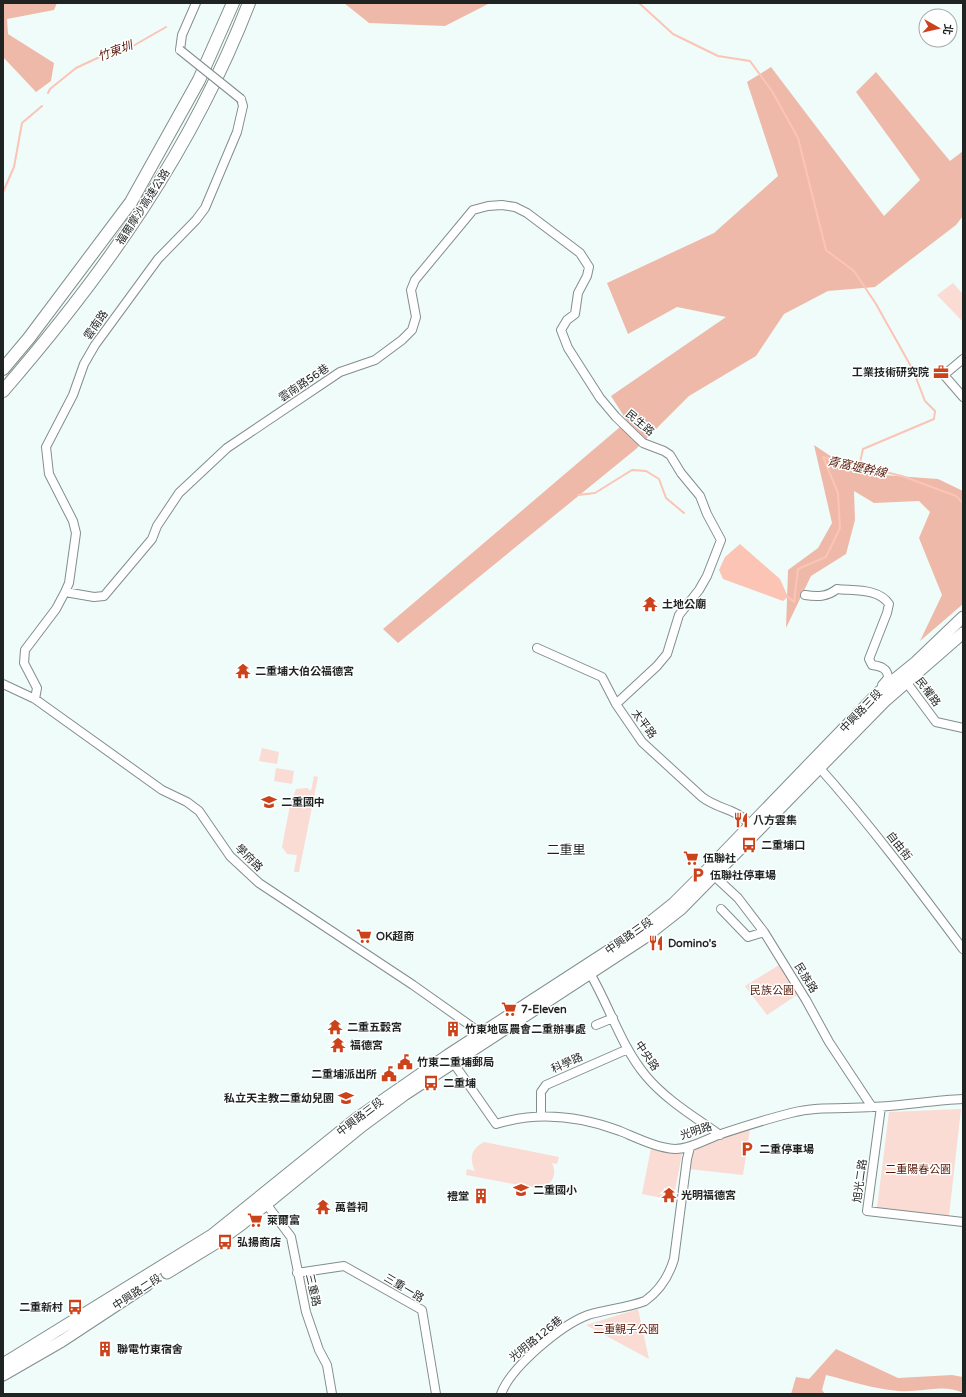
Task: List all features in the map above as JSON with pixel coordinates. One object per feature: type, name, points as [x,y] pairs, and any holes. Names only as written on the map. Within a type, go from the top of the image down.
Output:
[{"type":"highway","name":"福爾摩沙高速公路","points":[[3,369],[30,338],[131,202],[199,80],[233,3]]},
{"type":"highway","name":"福爾摩沙高速公路","points":[[3,391],[96,278],[145,207],[203,107],[236,37],[249,3]]},
{"type":"main road","name":"中興路三段","points":[[903,678],[916,662],[959,621]]},
{"type":"main road","name":"中興路三段","points":[[264,1200],[450,1060],[588,969],[644,938],[681,909],[711,873],[883,696],[903,678],[963,632]]},
{"type":"main road","name":"中興路二段","points":[[3,1364],[140,1281],[264,1200]]},
{"type":"main road","name":"中興路二段","points":[[3,1375],[62,1341],[150,1283],[216,1243],[264,1200]]},
{"type":"street","name":"雲南路","points":[[35,699],[37,688],[24,664],[25,650],[56,609],[69,583],[76,533],[74,521],[50,474],[46,447],[73,395],[84,364],[95,345],[158,259],[196,220],[205,208],[237,132],[243,106],[241,99],[180,50],[182,34],[196,3]]},
{"type":"street","name":"雲南路56巷","points":[[65,592],[94,597],[104,596],[152,539],[157,526],[180,493],[228,448],[340,372],[375,360],[402,340],[412,330],[416,317],[411,290],[415,280],[473,210],[488,206],[502,205],[515,207],[539,221]]},
{"type":"street","name":"民生路","points":[[539,221],[580,253],[589,267],[587,276],[578,293],[574,314],[563,324],[561,330],[562,337],[573,358],[600,398],[616,417],[643,443],[664,451],[670,455],[700,496],[707,514],[721,540],[707,576],[699,590],[679,615],[666,654],[657,666],[616,704]]},
{"type":"street","points":[[963,359],[944,374],[963,397]]},
{"type":"street","points":[[805,595],[816,597],[832,593],[837,589],[875,593],[884,597],[888,604],[887,613],[869,659],[872,665],[884,668],[888,674],[888,678],[880,688],[883,696]]},
{"type":"street","points":[[959,621],[963,632]]},
{"type":"street","name":"太平路","points":[[537,648],[602,676],[616,704],[642,742],[702,797],[710,803],[732,812],[754,828]]},
{"type":"street","name":"民權路","points":[[903,678],[936,722],[963,728]]},
{"type":"street","name":"學府路","points":[[3,684],[35,699],[162,790],[193,806],[199,811],[230,856],[259,883],[485,1037]]},
{"type":"street","name":"自由街","points":[[816,764],[881,842],[963,949]]},
{"type":"street","name":"民族路","points":[[711,873],[738,898],[764,932],[806,1000],[829,1042],[872,1107]]},
{"type":"street","points":[[720,909],[748,937],[764,932]]},
{"type":"street","name":"中央路","points":[[588,969],[628,1049],[646,1076],[660,1091],[720,1135]]},
{"type":"street","points":[[596,1025],[613,1018]]},
{"type":"street","name":"科學路","points":[[541,1116],[540,1092],[546,1085],[628,1049]]},
{"type":"street","name":"光明路","points":[[450,1060],[496,1124],[516,1118],[541,1116],[582,1119],[604,1125],[657,1145],[675,1149],[690,1147],[720,1135],[792,1113],[814,1109],[872,1107],[963,1099]]},
{"type":"street","name":"旭光二路","points":[[881,1106],[868,1211],[963,1222]]},
{"type":"street","name":"光明路126巷","points":[[501,1394],[508,1378],[518,1366],[568,1326],[587,1316],[645,1301],[653,1296],[671,1270],[674,1259],[687,1159],[690,1147]]},
{"type":"street","name":"三重路","points":[[264,1200],[291,1237],[306,1312],[319,1350],[327,1365],[332,1394]]},
{"type":"street","name":"三重一路","points":[[297,1273],[344,1266],[422,1310],[436,1394]]},
{"type":"green space","points":[[953,283],[963,294],[963,322],[937,295]]},
{"type":"green space","points":[[262,748],[279,752],[277,764],[259,761]]},
{"type":"green space","points":[[276,768],[294,771],[292,784],[274,781]]},
{"type":"green space","points":[[314,776],[318,777],[299,872],[294,872],[297,855],[287,854],[282,847],[290,805],[296,789],[307,788],[311,791]]},
{"type":"green space","name":"民族公園","points":[[784,962],[803,991],[767,1015],[745,986]]},
{"type":"green space","name":"二重陽春公園","points":[[961,1109],[949,1216],[877,1208],[889,1112]]},
{"type":"green space","points":[[750,1129],[743,1175],[689,1169],[693,1150],[723,1137]]},
{"type":"green space","points":[[484,1142],[559,1157],[557,1164],[552,1163],[554,1167],[554,1175],[552,1179],[547,1185],[540,1189],[466,1175],[467,1169],[475,1171],[472,1162],[472,1154],[476,1148]]},
{"type":"green space","points":[[651,1148],[682,1154],[675,1190],[664,1188],[662,1198],[642,1194]]},
{"type":"green space","name":"二重親子公園","points":[[638,1309],[649,1359],[586,1325]]},
{"type":"shaded area","points":[[3,3],[57,3],[54,10],[7,19],[8,34],[54,63],[51,81],[36,92],[3,57]]},
{"type":"shaded area","points":[[344,3],[490,3],[445,26],[369,23]]},
{"type":"shaded area","points":[[771,67],[884,216],[920,180],[856,92],[876,72],[950,161],[963,151],[963,216],[956,225],[875,287],[828,291],[784,314],[756,356],[689,396],[636,449],[398,643],[383,629],[627,421],[611,396],[726,317],[677,307],[628,334],[607,283],[714,233],[778,176],[747,82]]},
{"type":"shaded area","points":[[814,445],[856,473],[938,479],[963,491],[963,604],[920,641],[942,595],[919,538],[930,512],[919,501],[874,503],[854,491],[855,520],[846,554],[811,576],[786,628],[788,570],[818,548],[832,523]]},
{"type":"shaded area","points":[[740,544],[780,579],[788,597],[783,601],[723,579],[719,570],[725,557]]},
{"type":"shaded area","points":[[836,1349],[898,1378],[952,1375],[963,1377],[963,1393],[955,1390],[939,1388],[907,1391],[890,1390],[826,1375],[822,1390],[825,1394],[791,1394],[796,1377],[809,1379]]},
{"type":"waterway","points":[[639,3],[673,34],[718,56],[750,61],[772,91],[798,138],[826,250],[854,271],[876,304],[913,370],[925,401],[935,411],[934,419],[863,449],[859,467]]},
{"type":"waterway","name":"竹東圳","points":[[48,93],[50,89],[76,68],[106,54],[126,50],[166,27]]},
{"type":"waterway","name":"竹東圳","points":[[3,192],[14,167],[22,123],[42,106]]},
{"type":"waterway","name":"青窩壢幹線","points":[[788,597],[794,602],[798,569],[826,557],[840,528],[838,493],[823,457],[902,476],[956,496],[963,503]]},
{"type":"waterway","points":[[578,495],[595,493],[632,470],[646,471],[659,479],[666,498],[684,513]]},
{"type":"place","name":"工業技術研究院","points":[[941,372]]},
{"type":"place","name":"土地公廟","points":[[650,604]]},
{"type":"place","name":"二重埔大伯公福德宮","points":[[243,671]]},
{"type":"place","name":"二重國中","points":[[269,802]]},
{"type":"place","name":"八方雲集","points":[[741,820]]},
{"type":"place","name":"二重埔口","points":[[749,845]]},
{"type":"place","name":"伍聯社","points":[[691,858]]},
{"type":"place","name":"伍聯社停車場","points":[[698,875]]},
{"type":"place","name":"OK超商","points":[[364,936]]},
{"type":"place","name":"Domino's","points":[[656,943]]},
{"type":"place","name":"7-Eleven","points":[[509,1009]]},
{"type":"place","name":"二重五穀宮","points":[[335,1027]]},
{"type":"place","name":"竹東地區農會二重辦事處","points":[[453,1029]]},
{"type":"place","name":"福德宮","points":[[338,1045]]},
{"type":"place","name":"竹東二重埔郵局","points":[[405,1062]]},
{"type":"place","name":"二重埔派出所","points":[[389,1074]]},
{"type":"place","name":"二重埔","points":[[431,1083]]},
{"type":"place","name":"私立天主教二重幼兒園","points":[[346,1098]]},
{"type":"place","name":"二重停車場","points":[[747,1149]]},
{"type":"place","name":"二重國小","points":[[521,1190]]},
{"type":"place","name":"光明福德宮","points":[[669,1195]]},
{"type":"place","name":"禮堂","points":[[481,1196]]},
{"type":"place","name":"萬善祠","points":[[323,1207]]},
{"type":"place","name":"萊爾富","points":[[255,1220]]},
{"type":"place","name":"弘揚商店","points":[[225,1242]]},
{"type":"place","name":"二重新村","points":[[75,1307]]},
{"type":"place","name":"聯電竹東宿舍","points":[[105,1349]]},
{"type":"district","name":"二重里","points":[[566,850]]}]
